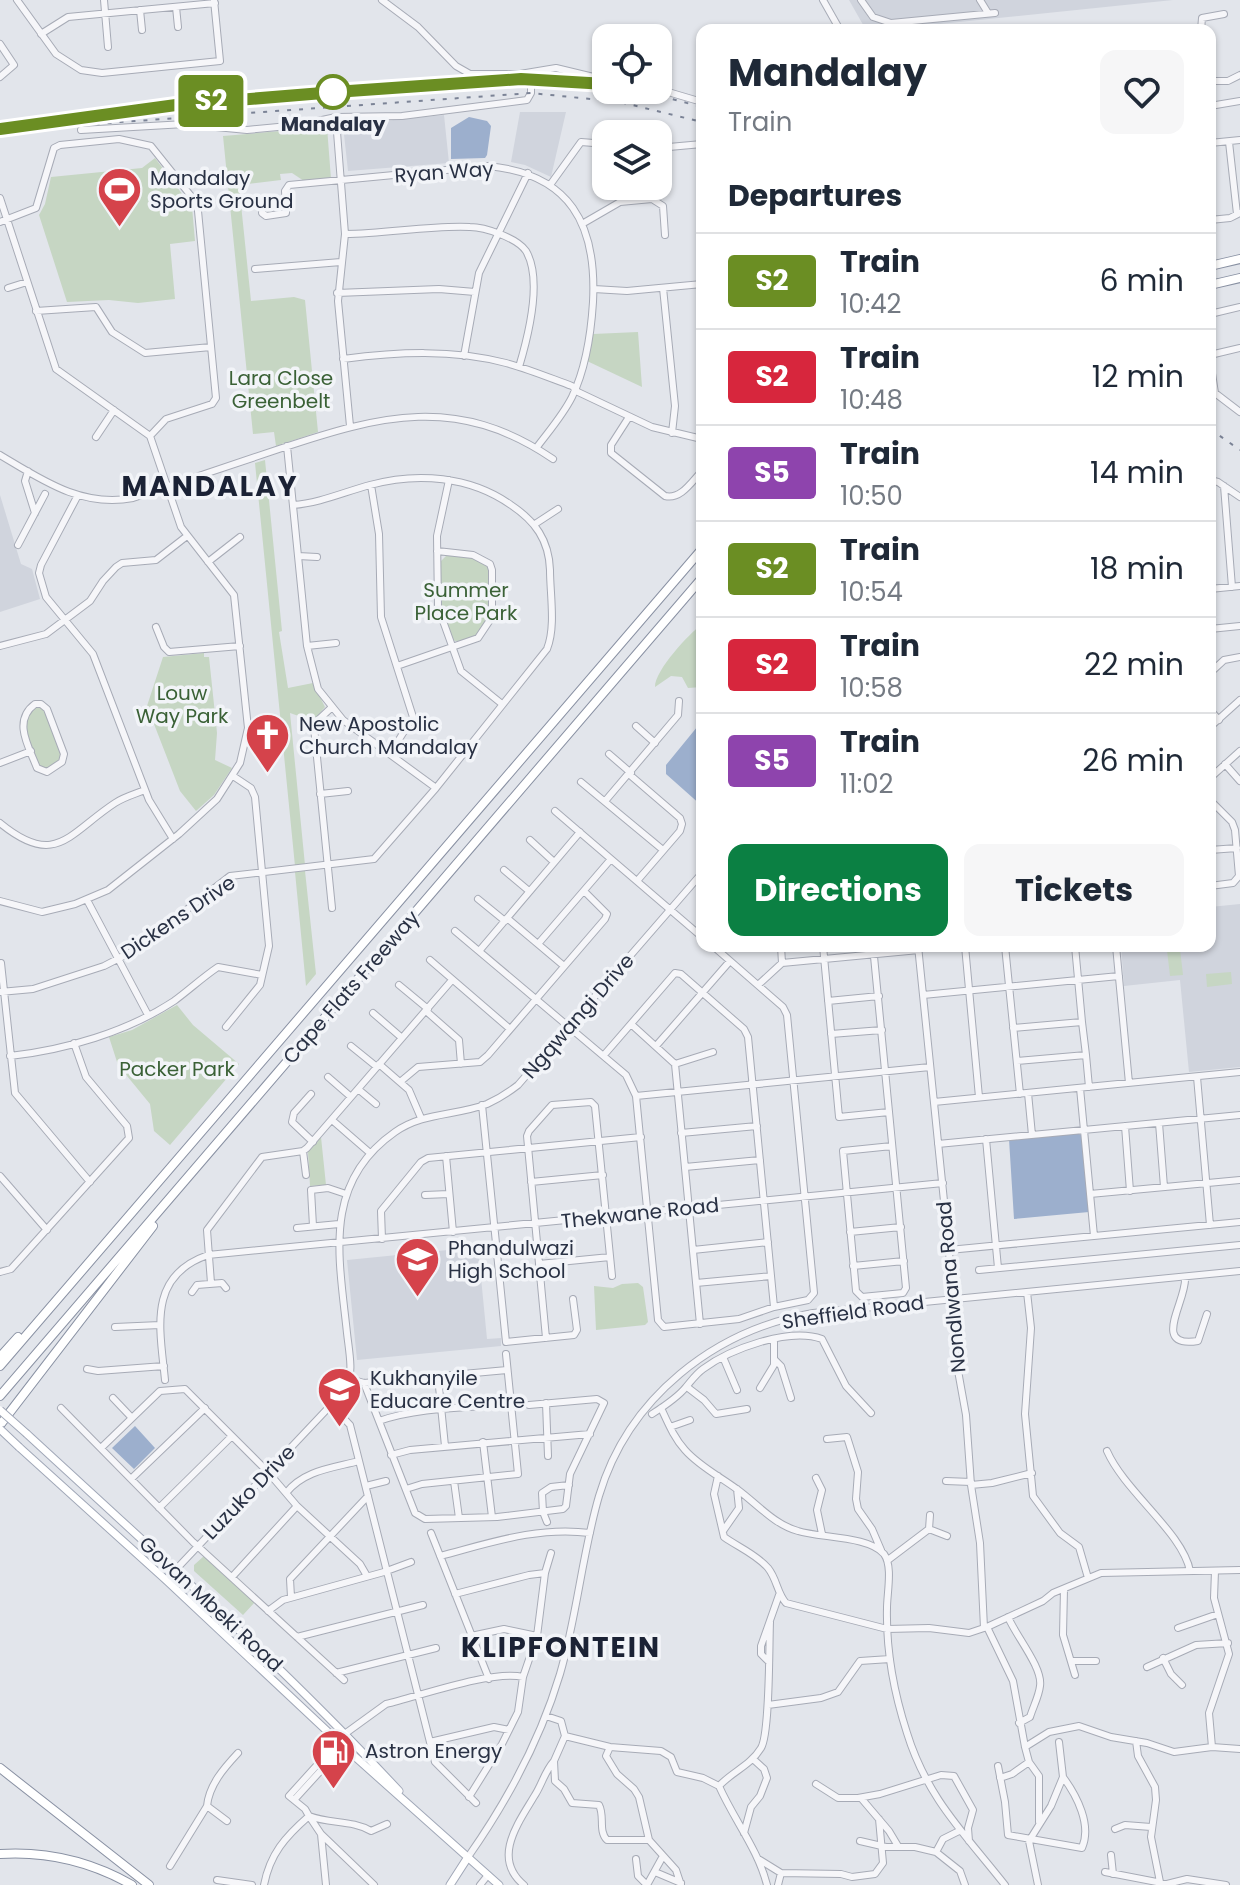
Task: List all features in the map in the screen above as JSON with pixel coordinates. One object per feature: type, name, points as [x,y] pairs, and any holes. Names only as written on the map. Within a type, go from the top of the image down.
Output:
[{"type":"highway","points":[[1216,264],[1238,259]]},
{"type":"highway","points":[[1216,284],[1240,278]]},
{"type":"highway","name":"Cape Flats Freeway","points":[[0,1366],[696,556]]},
{"type":"highway","name":"Cape Flats Freeway","points":[[0,1396],[696,585]]},
{"type":"highway","points":[[0,1429],[181,1186]]},
{"type":"highway","points":[[0,1357],[88,1263]]},
{"type":"highway","points":[[0,1768],[149,1885]]},
{"type":"highway","points":[[0,1854],[64,1857],[95,1867],[132,1885]]},
{"type":"main road","name":"Govan Mbeki Road","points":[[0,1410],[350,1734],[413,1808]]},
{"type":"main road","name":"Govan Mbeki Road","points":[[0,1429],[340,1744],[499,1885]]},
{"type":"main road","points":[[450,1885],[468,1857]]},
{"type":"street","points":[[17,0],[41,34],[60,58],[88,72],[220,61],[214,2],[65,18],[41,34]]},
{"type":"street","points":[[104,0],[108,47]]},
{"type":"street","points":[[382,0],[418,27],[464,72],[482,76],[556,68],[592,77]]},
{"type":"street","points":[[823,0],[837,24]]},
{"type":"street","points":[[861,0],[870,14],[886,23],[992,13],[980,0]]},
{"type":"street","points":[[176,7],[178,27]]},
{"type":"street","points":[[140,10],[142,30]]},
{"type":"street","points":[[1202,24],[1202,18],[1224,14]]},
{"type":"street","points":[[0,44],[14,65],[0,77]]},
{"type":"street","points":[[81,130],[185,124],[247,130],[299,125],[343,116],[367,118],[451,112],[527,100],[531,93],[531,73]]},
{"type":"street","points":[[1216,81],[1228,81],[1240,75]]},
{"type":"street","points":[[672,93],[696,100]]},
{"type":"street","points":[[1216,105],[1240,101]]},
{"type":"street","points":[[337,132],[345,234],[337,293],[350,426]]},
{"type":"street","points":[[4,221],[36,208],[51,153],[57,146],[119,139],[151,146],[197,206],[214,401],[166,419],[150,436]]},
{"type":"street","points":[[1216,143],[1240,140]]},
{"type":"street","points":[[550,185],[581,142],[592,143]]},
{"type":"street","points":[[1216,219],[1238,214],[1229,142]]},
{"type":"street","points":[[672,147],[696,144]]},
{"type":"street","name":"Ryan Way","points":[[286,201],[285,188],[289,185],[488,166],[528,173],[550,185],[570,205],[582,224],[593,262],[594,289],[590,333],[575,389],[537,447]]},
{"type":"street","points":[[464,356],[479,273],[528,173]]},
{"type":"street","points":[[0,198],[4,221],[56,369],[150,436],[179,522],[235,598],[248,728],[241,760],[212,804],[173,839],[103,893],[42,912],[0,901]]},
{"type":"street","points":[[582,224],[620,202],[652,199],[663,206],[665,235]]},
{"type":"street","points":[[345,234],[471,227],[523,247],[531,268],[531,316],[519,367]]},
{"type":"street","points":[[255,269],[341,262]]},
{"type":"street","points":[[8,288],[27,282]]},
{"type":"street","points":[[594,289],[627,291],[696,285]]},
{"type":"street","points":[[663,288],[675,406],[672,433]]},
{"type":"street","points":[[337,293],[439,289],[475,292]]},
{"type":"street","points":[[36,311],[96,307],[110,330],[145,353],[211,347]]},
{"type":"street","points":[[1216,313],[1240,307]]},
{"type":"street","points":[[1216,355],[1240,348]]},
{"type":"street","points":[[343,359],[395,352],[430,352],[519,367],[575,389],[629,417],[672,433],[696,438]]},
{"type":"street","points":[[1216,395],[1240,412]]},
{"type":"street","points":[[96,437],[114,410]]},
{"type":"street","points":[[629,417],[611,445],[611,453],[670,498],[679,495],[696,477]]},
{"type":"street","points":[[0,455],[78,495],[98,500],[116,500],[168,486],[350,426],[392,418],[444,418],[502,430],[537,447],[553,459]]},
{"type":"street","points":[[287,446],[307,646],[318,689],[346,722],[436,788]]},
{"type":"street","points":[[28,471],[25,482],[35,513]]},
{"type":"street","points":[[293,505],[318,502],[371,485],[404,479],[449,480],[499,496],[535,524],[558,509]]},
{"type":"street","points":[[449,480],[438,531],[438,604],[461,671],[502,704]]},
{"type":"street","points":[[1216,483],[1240,497]]},
{"type":"street","points":[[371,485],[379,534],[381,617],[413,720],[390,754]]},
{"type":"street","points":[[1216,588],[1236,586],[1224,486]]},
{"type":"street","points":[[18,545],[45,494]]},
{"type":"street","points":[[78,495],[39,570],[46,597],[93,654],[145,790],[157,817],[173,839]]},
{"type":"street","name":"Dickens Drive","points":[[2,992],[33,989],[118,959],[142,945],[230,876],[365,862],[378,857],[544,653],[550,640],[550,563],[545,543],[535,524]]},
{"type":"street","points":[[0,646],[44,635],[90,601],[116,567],[122,563],[158,559],[187,536]]},
{"type":"street","points":[[208,562],[240,537]]},
{"type":"street","points":[[397,666],[477,639],[490,623],[492,570],[486,560],[475,555],[437,551]]},
{"type":"street","points":[[298,556],[317,557]]},
{"type":"street","points":[[1216,628],[1240,626]]},
{"type":"street","points":[[156,627],[169,652],[240,646]]},
{"type":"street","points":[[307,646],[336,643]]},
{"type":"street","points":[[1216,667],[1224,660],[1240,657]]},
{"type":"street","points":[[1216,722],[1240,700]]},
{"type":"street","points":[[606,800],[678,715],[679,701]]},
{"type":"street","points":[[41,704],[47,709],[64,757],[50,771],[42,772],[37,768],[31,751],[22,725],[30,707],[41,704]]},
{"type":"street","points":[[331,708],[314,727],[332,908]]},
{"type":"street","points":[[1216,717],[1219,720]]},
{"type":"street","points":[[636,726],[655,743]]},
{"type":"street","points":[[0,763],[31,751]]},
{"type":"street","points":[[1216,772],[1240,751]]},
{"type":"street","points":[[609,754],[682,822],[680,831],[637,881]]},
{"type":"street","points":[[1225,764],[1240,781]]},
{"type":"street","points":[[226,1027],[257,990],[269,946],[255,797],[251,788],[233,776]]},
{"type":"street","points":[[581,782],[663,850]]},
{"type":"street","points":[[0,837],[3,826],[37,845],[62,842],[114,803],[145,790]]},
{"type":"street","points":[[320,794],[348,791]]},
{"type":"street","points":[[1216,806],[1232,822],[1238,881],[1216,885]]},
{"type":"street","points":[[555,811],[696,932]]},
{"type":"street","points":[[480,950],[580,832]]},
{"type":"street","points":[[530,840],[554,862]]},
{"type":"street","points":[[1216,850],[1237,848]]},
{"type":"street","points":[[538,944],[611,859]]},
{"type":"street","points":[[504,870],[529,891]]},
{"type":"street","name":"Ngqwangi Drive","points":[[350,1379],[338,1243],[346,1194],[356,1173],[370,1153],[391,1134],[421,1118],[482,1105],[518,1085],[696,880]]},
{"type":"street","points":[[400,1082],[415,1068],[482,1061],[606,917],[604,908],[584,891]]},
{"type":"street","points":[[478,899],[564,966]]},
{"type":"street","points":[[87,900],[148,1015]]},
{"type":"street","points":[[455,931],[626,1075],[636,1096],[658,1320],[662,1326],[739,1319],[808,1300],[814,1293],[785,1011],[720,952]]},
{"type":"street","points":[[781,952],[782,963]]},
{"type":"street","points":[[823,952],[839,1117],[889,1112]]},
{"type":"street","points":[[758,985],[782,963],[893,952]]},
{"type":"street","name":"Nondlwana Road","points":[[919,952],[949,1250],[953,1299],[951,1314],[967,1419],[986,1628]]},
{"type":"street","points":[[966,952],[979,1097]]},
{"type":"street","points":[[1006,952],[1017,1061],[1032,1135]]},
{"type":"street","points":[[1076,952],[1089,1087]]},
{"type":"street","points":[[1117,952],[1129,1083]]},
{"type":"street","points":[[873,955],[879,996],[905,1290],[862,1297],[858,1295],[853,1266],[843,1151],[892,1146]]},
{"type":"street","points":[[430,960],[510,1029]]},
{"type":"street","points":[[656,1046],[730,961]]},
{"type":"street","points":[[1,963],[2,992],[17,1096],[90,1182]]},
{"type":"street","points":[[10,1056],[45,1051],[125,1026],[174,1000],[218,967],[262,975]]},
{"type":"street","points":[[604,1055],[675,973],[681,974],[703,992],[746,1032],[774,1307]]},
{"type":"street","points":[[923,995],[1119,976]]},
{"type":"street","points":[[211,1283],[208,1228],[262,1157],[303,1151],[313,1142],[452,980]]},
{"type":"street","points":[[399,985],[459,1040],[461,1064]]},
{"type":"street","points":[[828,1001],[879,996]]},
{"type":"street","points":[[373,1013],[402,1038]]},
{"type":"street","points":[[1013,1028],[1082,1022]]},
{"type":"street","points":[[631,1024],[675,1064],[700,1324]]},
{"type":"street","points":[[831,1034],[882,1030]]},
{"type":"street","points":[[0,1272],[11,1269],[127,1141],[127,1126],[86,1077],[74,1043]]},
{"type":"street","points":[[351,1046],[409,1090],[421,1118]]},
{"type":"street","points":[[675,1064],[713,1052]]},
{"type":"street","points":[[1017,1061],[1086,1055]]},
{"type":"street","points":[[636,1096],[930,1067]]},
{"type":"street","points":[[934,1102],[1240,1072]]},
{"type":"street","points":[[328,1077],[351,1097]]},
{"type":"street","points":[[1197,1077],[1210,1225]]},
{"type":"street","points":[[1080,1088],[1094,1236]]},
{"type":"street","points":[[358,1089],[376,1104]]},
{"type":"street","points":[[311,1094],[294,1113],[292,1122],[313,1142]]},
{"type":"street","points":[[546,1338],[527,1148],[529,1131],[555,1104],[593,1103],[612,1276]]},
{"type":"street","points":[[482,1105],[506,1342],[572,1336],[575,1333],[573,1299]]},
{"type":"street","points":[[938,1144],[1240,1115]]},
{"type":"street","points":[[332,1120],[370,1153]]},
{"type":"street","points":[[1159,1123],[1164,1187]]},
{"type":"street","points":[[681,1133],[757,1126]]},
{"type":"street","points":[[1125,1126],[1130,1191]]},
{"type":"street","points":[[382,1239],[381,1210],[422,1161],[641,1137]]},
{"type":"street","points":[[986,1139],[998,1268]]},
{"type":"street","points":[[303,1151],[306,1175]]},
{"type":"street","points":[[446,1156],[453,1232]]},
{"type":"street","points":[[685,1167],[760,1160]]},
{"type":"street","points":[[531,1182],[603,1175]]},
{"type":"street","points":[[0,1176],[47,1230]]},
{"type":"street","points":[[1090,1194],[1240,1180]]},
{"type":"street","name":"Thekwane Road","points":[[208,1255],[943,1183]]},
{"type":"street","points":[[313,1226],[312,1189],[328,1188],[346,1194]]},
{"type":"street","points":[[425,1195],[449,1194]]},
{"type":"street","points":[[949,1250],[1240,1222]]},
{"type":"street","points":[[297,1228],[339,1224]]},
{"type":"street","points":[[850,1232],[901,1227]]},
{"type":"street","points":[[693,1250],[768,1242]]},
{"type":"street","points":[[979,1270],[1240,1245]]},
{"type":"street","points":[[165,1380],[160,1305],[165,1292],[183,1268],[208,1255]]},
{"type":"street","points":[[539,1264],[610,1257]]},
{"type":"street","points":[[853,1266],[904,1261]]},
{"type":"street","name":"Sheffield Road","points":[[468,1857],[512,1789],[546,1716],[566,1648],[603,1483],[625,1437],[658,1394],[706,1353],[753,1329],[797,1316],[1240,1271]]},
{"type":"street","points":[[696,1283],[771,1276]]},
{"type":"street","points":[[1185,1277],[1185,1294],[1171,1332],[1180,1340],[1198,1341],[1207,1314]]},
{"type":"street","points":[[192,1292],[197,1285],[211,1283],[222,1283],[226,1288]]},
{"type":"street","points":[[1027,1292],[1031,1328],[1025,1414],[1034,1501],[1060,1533],[1079,1547],[1088,1578]]},
{"type":"street","points":[[115,1327],[160,1325]]},
{"type":"street","points":[[652,1414],[687,1387],[696,1375],[723,1357],[749,1345],[774,1339],[811,1337],[822,1339],[843,1381],[871,1413]]},
{"type":"street","points":[[760,1388],[775,1360],[774,1339]]},
{"type":"street","points":[[406,1489],[422,1484],[518,1474],[506,1354]]},
{"type":"street","points":[[723,1357],[737,1390]]},
{"type":"street","points":[[775,1360],[781,1366],[791,1398]]},
{"type":"street","points":[[87,1369],[98,1371],[164,1366]]},
{"type":"street","points":[[476,1803],[437,1766],[349,1422],[332,1406],[348,1387],[350,1379],[364,1383],[507,1370]]},
{"type":"street","points":[[438,1377],[445,1446]]},
{"type":"street","points":[[364,1383],[391,1455],[420,1518],[492,1517],[543,1512],[566,1506],[570,1474],[604,1403],[602,1400],[529,1405]]},
{"type":"street","points":[[687,1387],[716,1414],[747,1409]]},
{"type":"street","points":[[101,1448],[165,1389],[185,1389],[268,1472],[297,1506],[360,1564],[367,1576]]},
{"type":"street","points":[[113,1398],[132,1418]]},
{"type":"street","points":[[546,1403],[548,1456]]},
{"type":"street","points":[[379,1421],[392,1416],[510,1404]]},
{"type":"street","name":"Luzuko Drive","points":[[166,1580],[332,1406]]},
{"type":"street","points":[[61,1408],[197,1546],[344,1680]]},
{"type":"street","points":[[131,1479],[205,1408]]},
{"type":"street","points":[[661,1408],[686,1452],[785,1526],[802,1533],[822,1534],[881,1550]]},
{"type":"street","points":[[670,1427],[690,1420]]},
{"type":"street","points":[[391,1455],[445,1446],[590,1434]]},
{"type":"street","points":[[159,1508],[232,1436]]},
{"type":"street","points":[[827,1439],[847,1437],[858,1472],[858,1509],[888,1560],[888,1642],[907,1733],[941,1806],[1005,1885]]},
{"type":"street","points":[[483,1442],[492,1517]]},
{"type":"street","points":[[1107,1451],[1121,1478],[1183,1551],[1190,1571]]},
{"type":"street","points":[[286,1493],[308,1474],[359,1461]]},
{"type":"street","points":[[946,1481],[992,1483],[1032,1473]]},
{"type":"street","points":[[718,1476],[714,1494],[724,1537],[747,1550],[767,1567],[779,1595],[789,1605],[812,1608],[887,1629],[929,1628],[969,1633],[986,1628],[1088,1578],[1106,1573],[1240,1570]]},
{"type":"street","points":[[816,1478],[822,1490],[817,1510],[822,1534]]},
{"type":"street","points":[[366,1486],[386,1481]]},
{"type":"street","points":[[454,1481],[459,1518]]},
{"type":"street","points":[[547,1522],[543,1512],[544,1489],[569,1485]]},
{"type":"street","points":[[737,1489],[739,1508]]},
{"type":"street","points":[[291,1597],[290,1579],[368,1496]]},
{"type":"street","points":[[723,1531],[739,1508],[750,1499]]},
{"type":"street","points":[[232,1577],[297,1506]]},
{"type":"street","points":[[888,1560],[929,1529],[930,1515]]},
{"type":"street","points":[[929,1529],[947,1536]]},
{"type":"street","points":[[440,1556],[534,1532],[564,1530],[590,1533]]},
{"type":"street","points":[[431,1533],[489,1679]]},
{"type":"street","points":[[469,1797],[509,1730],[520,1705],[523,1677],[537,1636],[545,1573],[551,1553]]},
{"type":"street","points":[[268,1611],[291,1597],[411,1562]]},
{"type":"street","points":[[1212,1747],[1209,1713],[1227,1664],[1228,1643],[1214,1598],[1215,1571]]},
{"type":"street","points":[[455,1594],[545,1573]]},
{"type":"street","points":[[1064,1589],[1064,1640],[1075,1675]]},
{"type":"street","points":[[719,1786],[753,1759],[765,1742],[771,1620],[779,1595]]},
{"type":"street","points":[[297,1637],[423,1605]]},
{"type":"street","points":[[771,1620],[789,1605]]},
{"type":"street","points":[[1178,1628],[1218,1614]]},
{"type":"street","points":[[1008,1617],[1037,1668],[1041,1683],[1030,1717],[1019,1723]]},
{"type":"street","points":[[986,1628],[1013,1681],[1029,1762],[1039,1776],[1039,1822]]},
{"type":"street","points":[[471,1636],[504,1629],[537,1636]]},
{"type":"street","points":[[888,1642],[904,1629]]},
{"type":"street","points":[[1147,1667],[1196,1645],[1228,1643]]},
{"type":"street","points":[[336,1673],[436,1648]]},
{"type":"street","points":[[1163,1658],[1171,1674],[1182,1685]]},
{"type":"street","points":[[768,1705],[835,1693],[845,1685],[860,1661],[890,1659]]},
{"type":"street","points":[[1072,1661],[1096,1661]]},
{"type":"street","points":[[374,1885],[321,1834],[292,1798],[340,1744],[382,1706],[489,1679],[509,1675],[523,1677]]},
{"type":"street","points":[[524,1885],[510,1867],[510,1840],[565,1736],[561,1721],[546,1716]]},
{"type":"street","points":[[1025,1747],[1049,1732],[1086,1726],[1111,1737],[1174,1752],[1212,1747],[1240,1749]]},
{"type":"street","points":[[430,1742],[494,1727],[509,1730]]},
{"type":"street","points":[[565,1736],[610,1747],[661,1751],[671,1757],[678,1772],[703,1778],[719,1786],[760,1860],[767,1885]]},
{"type":"street","points":[[1136,1741],[1137,1753],[1156,1792],[1151,1827],[1160,1882]]},
{"type":"street","points":[[998,1766],[1008,1835],[1079,1848],[1084,1846],[1080,1803],[1063,1777],[1059,1742]]},
{"type":"street","points":[[610,1747],[606,1756],[640,1800],[649,1840],[676,1870],[681,1884]]},
{"type":"street","points":[[170,1866],[207,1806],[212,1787],[238,1753]]},
{"type":"street","points":[[744,1833],[751,1807],[760,1796],[767,1778],[764,1769],[753,1759]]},
{"type":"street","points":[[554,1761],[555,1781],[572,1803],[594,1803],[600,1807],[605,1838],[649,1840]]},
{"type":"street","points":[[1000,1778],[1029,1762]]},
{"type":"street","points":[[816,1784],[838,1798],[861,1798],[947,1774],[957,1778],[973,1810],[969,1841]]},
{"type":"street","points":[[1038,1885],[1029,1845],[1063,1777]]},
{"type":"street","points":[[1041,1793],[1055,1797]]},
{"type":"street","points":[[861,1798],[898,1846]]},
{"type":"street","points":[[207,1806],[227,1821]]},
{"type":"street","points":[[309,1816],[329,1822],[359,1824],[371,1831],[387,1824]]},
{"type":"street","points":[[264,1885],[270,1862],[279,1845],[309,1816]]},
{"type":"street","points":[[760,1860],[781,1873],[852,1877],[871,1875],[881,1868],[879,1819]]},
{"type":"street","points":[[1115,1829],[1125,1825],[1151,1827]]},
{"type":"street","points":[[936,1852],[943,1839],[959,1831]]},
{"type":"street","points":[[321,1834],[326,1885]]},
{"type":"street","points":[[860,1841],[936,1852],[960,1871],[965,1885]]},
{"type":"street","points":[[1111,1855],[1109,1873],[1169,1884],[1187,1879],[1226,1885]]},
{"type":"street","points":[[636,1859],[638,1876],[647,1885],[663,1856]]},
{"type":"street","points":[[655,1872],[681,1884]]},
{"type":"street","points":[[778,1885],[781,1873]]},
{"type":"street","points":[[480,1885],[488,1875]]},
{"type":"street","points":[[217,1880],[252,1885]]},
{"type":"shaded area","points":[[849,0],[1173,0],[939,24],[863,24]]},
{"type":"shaded area","points":[[520,112],[566,112],[551,177],[511,162]]},
{"type":"shaded area","points":[[444,115],[449,163],[348,171],[343,125]]},
{"type":"shaded area","points":[[0,495],[21,564],[32,569],[40,599],[0,612]]},
{"type":"shaded area","points":[[1240,904],[1240,1067],[1189,1072],[1180,980],[1124,986],[1121,952],[1216,952],[1216,906]]},
{"type":"shaded area","name":"Phandulwazi High School","points":[[478,1247],[487,1339],[501,1338],[501,1346],[357,1360],[347,1260]]},
{"type":"green space","name":"Lara Close Greenbelt","points":[[327,127],[331,179],[304,181],[292,173],[280,174],[281,180],[239,185],[251,301],[294,297],[305,300],[318,432],[276,446],[274,432],[253,434],[223,136]]},
{"type":"green space","name":"Mandalay Sports Ground","points":[[155,158],[192,207],[195,241],[170,244],[175,299],[138,303],[109,300],[67,302],[39,215],[45,204],[51,177],[142,168]]},
{"type":"green space","points":[[638,332],[642,387],[587,361],[593,334]]},
{"type":"green space","points":[[265,460],[282,631],[279,632],[288,688],[313,683],[325,707],[313,721],[290,713],[305,865],[295,866],[255,463]]},
{"type":"green space","name":"Summer Place Park","points":[[447,555],[475,558],[489,568],[491,597],[488,618],[479,633],[462,641],[453,640],[442,609],[440,562]]},
{"type":"green space","points":[[696,630],[696,687],[688,688],[682,677],[671,676],[655,687],[666,662]]},
{"type":"green space","name":"Louw Way Park","points":[[204,653],[204,657],[209,657],[217,733],[215,760],[232,768],[214,795],[196,811],[180,791],[147,706],[163,657]]},
{"type":"green space","points":[[39,706],[44,708],[61,753],[60,761],[47,769],[39,766],[24,728],[31,710]]},
{"type":"green space","points":[[305,871],[316,974],[306,986],[295,872]]},
{"type":"green space","points":[[1167,952],[1180,952],[1183,975],[1170,976]]},
{"type":"green space","points":[[1231,972],[1232,984],[1207,987],[1206,974]]},
{"type":"green space","name":"Packer Park","points":[[177,1005],[193,1025],[239,1064],[170,1145],[154,1131],[150,1104],[118,1065],[109,1037],[132,1030]]},
{"type":"green space","points":[[321,1137],[326,1185],[310,1186],[308,1152]]},
{"type":"green space","points":[[638,1283],[643,1287],[648,1322],[645,1325],[596,1330],[594,1286],[613,1288]]},
{"type":"green space","points":[[204,1556],[255,1602],[243,1615],[194,1571],[194,1565]]},
{"type":"water","points":[[469,117],[487,121],[491,126],[487,155],[485,158],[451,159],[451,128]]},
{"type":"water","points":[[696,728],[696,801],[666,774],[666,765]]},
{"type":"water","points":[[1077,1132],[1082,1136],[1089,1212],[1014,1219],[1009,1139]]},
{"type":"water","points":[[135,1426],[155,1448],[134,1469],[112,1448]]},
{"type":"railway","points":[[140,110],[228,100],[491,80],[592,83]]},
{"type":"railway","points":[[0,133],[531,93],[620,102],[696,121]]},
{"type":"railway","points":[[672,99],[696,105]]},
{"type":"railway","points":[[1216,433],[1240,450]]},
{"type":"train","name":"S2","points":[[0,129],[209,101],[499,80],[592,83]]},
{"type":"place","name":"Mandalay","points":[[333,92]]},
{"type":"place","name":"Mandalay Sports Ground","points":[[119,228]]},
{"type":"place","name":"New Apostolic Church Mandalay","points":[[268,775]]},
{"type":"place","name":"Phandulwazi High School","points":[[417,1299]]},
{"type":"place","name":"Kukhanyile Educare Centre","points":[[339,1429]]},
{"type":"place","name":"Astron Energy","points":[[334,1790]]},
{"type":"district","name":"MANDALAY","points":[[210,486]]},
{"type":"district","name":"KLIPFONTEIN","points":[[561,1647]]}]
